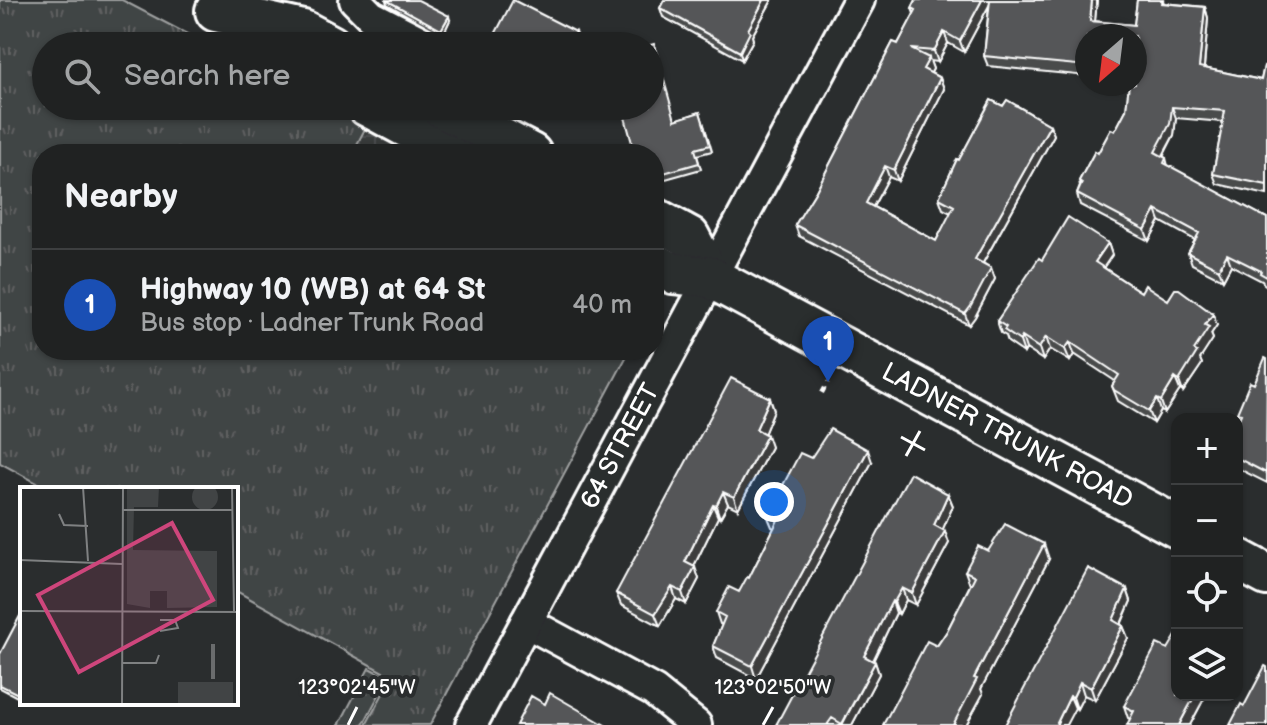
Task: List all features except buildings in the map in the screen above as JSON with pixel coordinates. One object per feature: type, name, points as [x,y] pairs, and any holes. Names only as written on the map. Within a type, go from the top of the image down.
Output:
[{"type":"main road","points":[[206,6],[243,32]]},
{"type":"main road","points":[[206,6],[305,32]]},
{"type":"main road","points":[[394,120],[438,144]]},
{"type":"main road","points":[[466,120],[512,144]]},
{"type":"main road","points":[[664,223],[689,237],[710,277]]},
{"type":"main road","name":"LADNER TRUNK ROAD","points":[[664,269],[672,273],[710,277],[1171,524]]},
{"type":"main road","points":[[1243,562],[1267,575]]},
{"type":"street","name":"64 STREET","points":[[471,725],[859,0]]},
{"type":"street","points":[[358,2],[371,16],[402,32]]},
{"type":"street","points":[[526,622],[654,691],[696,725]]},
{"type":"path","points":[[822,393],[828,382]]},
{"type":"shaded area","points":[[366,127],[397,144],[357,144]]},
{"type":"green space","points":[[0,0],[122,0],[183,32],[32,32],[32,120],[352,120],[366,127],[357,144],[32,144],[32,360],[625,360],[430,725],[366,725],[392,677],[238,592],[238,487],[44,487],[0,463]]},
{"type":"green space","points":[[369,668],[388,678],[363,725],[339,725]]},
{"type":"place","name":"Highway 10 (WB) at 64 St","points":[[828,382]]}]
